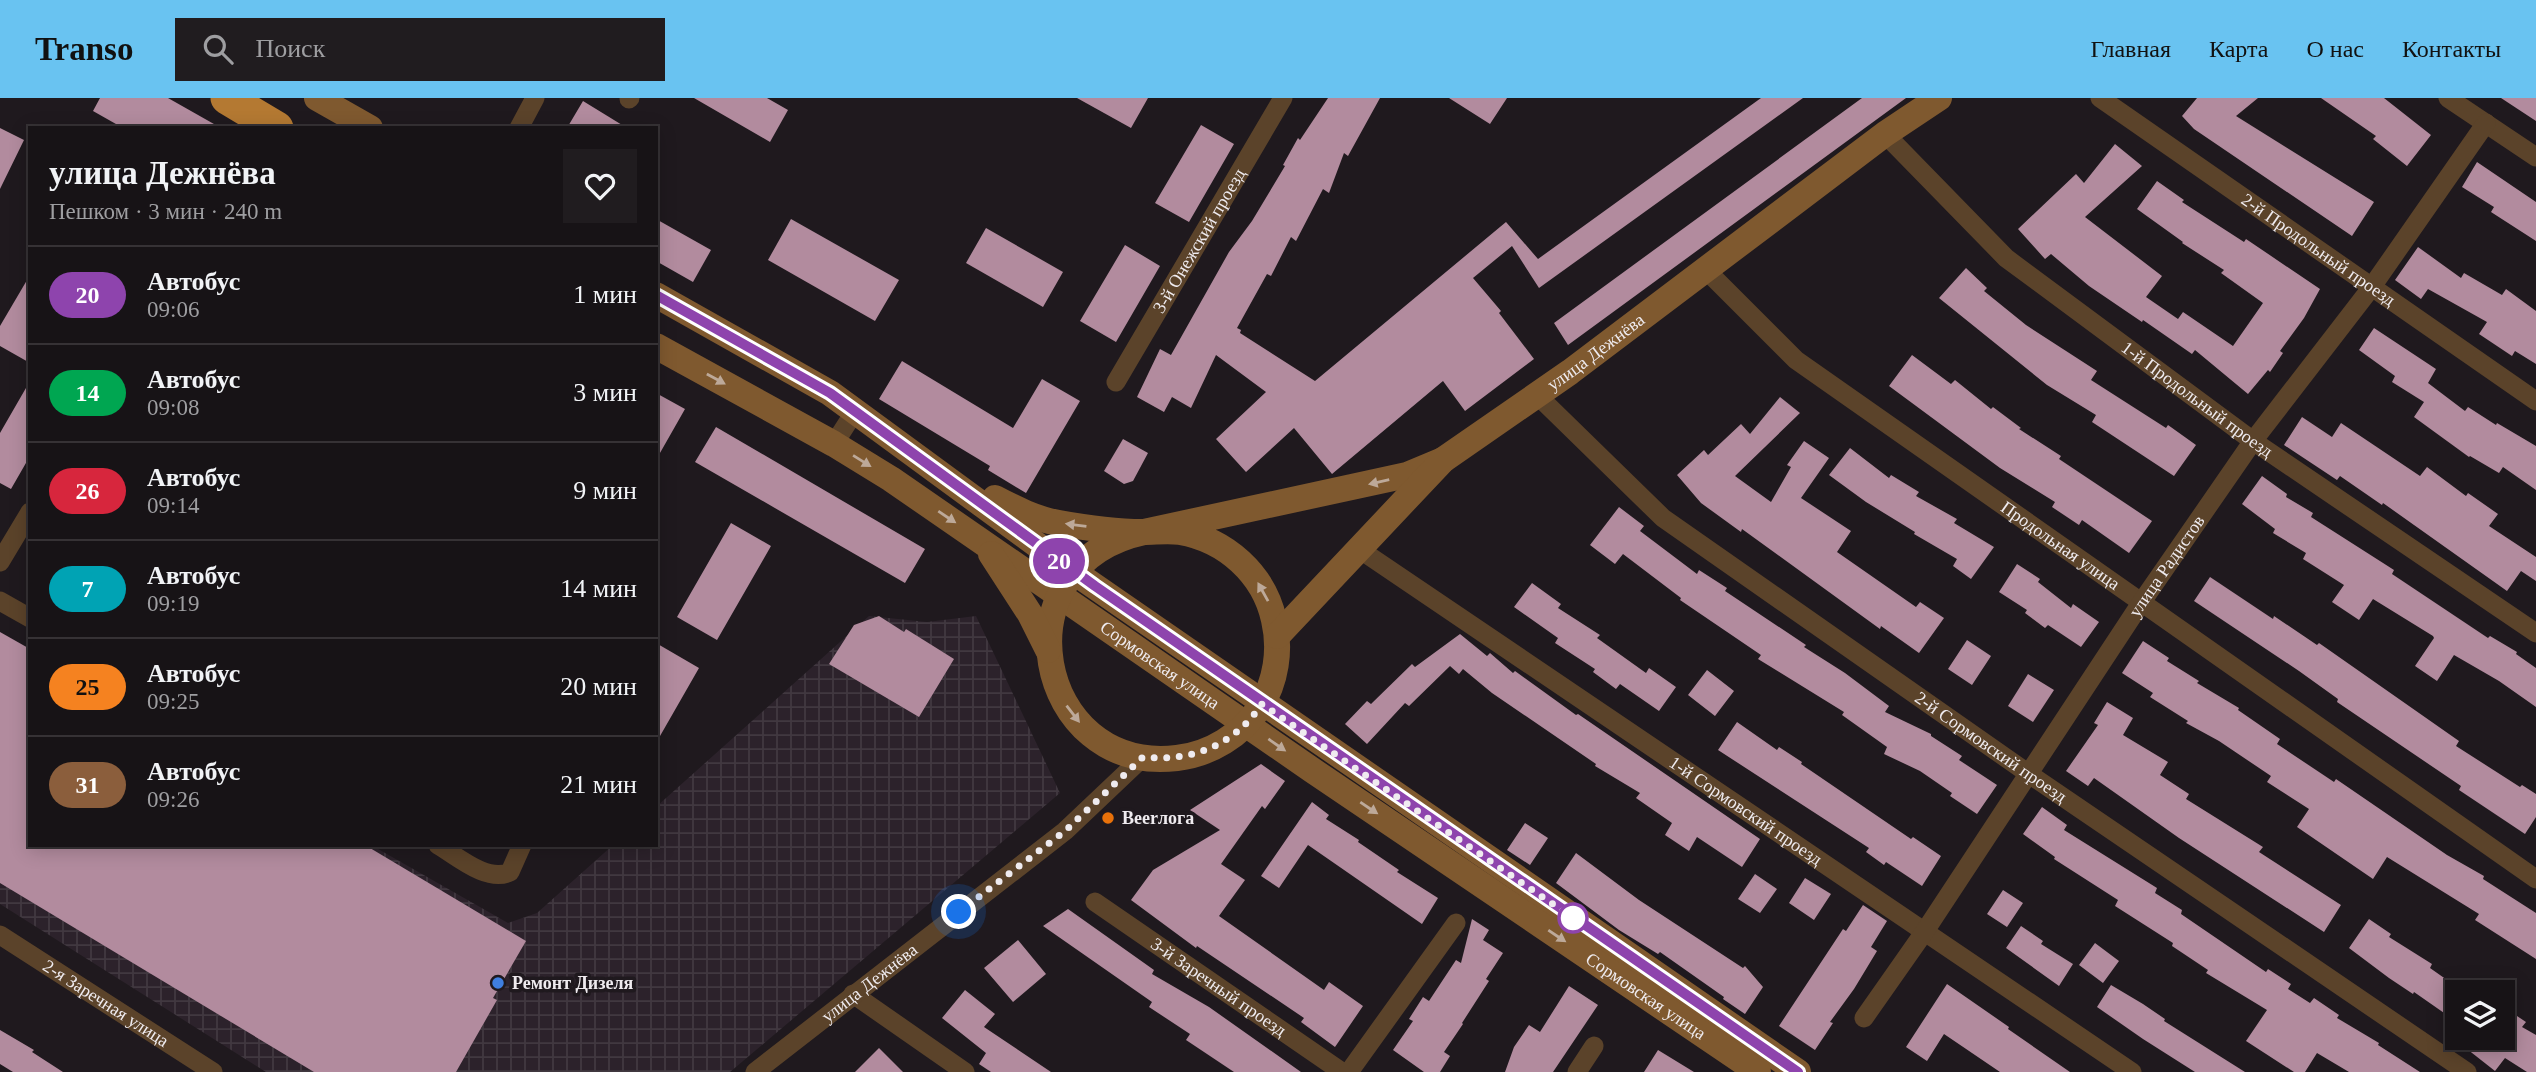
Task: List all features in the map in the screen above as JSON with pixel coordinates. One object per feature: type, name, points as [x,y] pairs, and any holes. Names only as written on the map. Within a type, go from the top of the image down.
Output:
[{"type":"highway","points":[[228,98],[265,125]]},
{"type":"main road","points":[[317,98],[366,126]]},
{"type":"main road","name":"улица Дежнёва","points":[[1277,636],[1443,460],[1537,395],[1885,134],[1939,98]]},
{"type":"main road","name":"Сормовская улица","points":[[658,296],[830,393],[1074,572],[1254,714],[1758,1072]]},
{"type":"main road","name":"Сормовская улица","points":[[658,347],[834,444],[891,479],[1060,594],[1254,714],[1798,1072]]},
{"type":"main road","points":[[913,454],[1025,514],[1059,523],[1144,532],[1177,531],[1219,546],[1238,558],[1253,575],[1265,593],[1273,614],[1277,636],[1276,667],[1254,714],[1227,740],[1205,751],[1169,759],[1143,757],[1121,751],[1100,740],[1074,716],[1056,686],[1049,651],[1049,628],[1060,594],[1074,572],[1105,546],[1144,532],[1395,478],[1443,460]]},
{"type":"main road","points":[[979,539],[1014,588],[1049,651]]},
{"type":"street","points":[[520,126],[535,98]]},
{"type":"street","name":"3-й Онежский проезд","points":[[1116,382],[1283,98]]},
{"type":"street","name":"2-й Продольный проезд","points":[[2100,98],[2536,401]]},
{"type":"street","points":[[2448,98],[2536,157]]},
{"type":"street","name":"улица Радистов","points":[[1864,1018],[2253,440],[2371,288],[2486,123]]},
{"type":"street","name":"1-й Продольный проезд","points":[[1885,134],[2006,258],[2253,440],[2536,633]]},
{"type":"street","name":"Продольная улица","points":[[1704,268],[1796,360],[2536,879]]},
{"type":"street","name":"2-й Сормовский проезд","points":[[1537,395],[1663,518],[2029,774],[2467,1072]]},
{"type":"street","points":[[834,444],[855,411]]},
{"type":"street","points":[[0,562],[28,515]]},
{"type":"street","name":"1-й Сормовский проезд","points":[[1359,549],[2132,1072]]},
{"type":"street","points":[[0,601],[28,617]]},
{"type":"street","name":"улица Дежнёва","points":[[755,1072],[1065,831],[1143,757]]},
{"type":"street","points":[[442,847],[487,873],[505,874],[510,872],[521,847]]},
{"type":"street","name":"3-й Заречный проезд","points":[[1095,902],[1342,1072]]},
{"type":"street","points":[[1349,1072],[1456,923]]},
{"type":"street","name":"2-я Заречная улица","points":[[0,934],[213,1072]]},
{"type":"street","points":[[853,994],[965,1072]]},
{"type":"street","points":[[1577,1072],[1594,1046]]},
{"type":"shaded area","points":[[869,616],[927,622],[976,616],[1060,793],[730,1072],[266,1072],[0,904],[0,635],[28,847],[375,847],[508,923],[537,913],[611,847],[658,847],[658,805]]},
{"type":"building","points":[[100,98],[168,98],[217,126],[119,126],[93,111]]},
{"type":"building","points":[[694,98],[767,98],[788,110],[770,142]]},
{"type":"building","points":[[1077,98],[1148,98],[1131,128]]},
{"type":"building","points":[[1328,98],[1380,98],[1348,156],[1344,153],[1329,193],[1323,189],[1296,241],[1291,237],[1271,276],[1267,274],[1237,328],[1241,330],[1240,333],[1315,381],[1506,222],[1538,259],[1761,98],[1803,98],[1539,288],[1512,246],[1473,278],[1501,311],[1499,313],[1534,359],[1465,411],[1443,381],[1332,474],[1294,428],[1246,472],[1216,439],[1266,392],[1216,355],[1191,408],[1172,397],[1164,412],[1137,397],[1160,349],[1171,355],[1229,252],[1252,221],[1285,166],[1283,165],[1298,138],[1300,140]]},
{"type":"building","points":[[1449,98],[1507,98],[1490,124]]},
{"type":"building","points":[[1862,98],[1906,98],[1568,345],[1554,323]]},
{"type":"building","points":[[2197,98],[2258,98],[2236,116],[2374,202],[2352,236],[2194,129],[2182,116]]},
{"type":"building","points":[[2321,98],[2384,98],[2431,135],[2407,166],[2373,139],[2376,136]]},
{"type":"building","points":[[2501,98],[2536,98],[2536,121]]},
{"type":"building","points":[[583,101],[624,126],[568,126]]},
{"type":"building","points":[[1201,125],[1234,144],[1189,222],[1155,203]]},
{"type":"building","points":[[0,128],[24,140],[0,189]]},
{"type":"building","points":[[2115,144],[2142,166],[2085,217],[2162,276],[2146,297],[2178,319],[2183,312],[2233,346],[2263,303],[2221,273],[2224,270],[2137,209],[2157,181],[2184,200],[2182,202],[2244,242],[2246,239],[2320,289],[2304,318],[2280,351],[2283,353],[2270,372],[2268,370],[2248,394],[2195,350],[2192,354],[2143,320],[2142,322],[2089,286],[2051,254],[2045,259],[2018,229],[2076,174],[2084,183]]},
{"type":"building","points":[[2477,162],[2536,202],[2536,241],[2491,212],[2494,207],[2462,187]]},
{"type":"building","points":[[791,219],[899,280],[875,321],[768,260]]},
{"type":"building","points":[[658,220],[711,250],[693,282],[658,262]]},
{"type":"building","points":[[986,228],[1063,272],[1043,307],[966,263]]},
{"type":"building","points":[[1125,245],[1160,266],[1116,342],[1080,321]]},
{"type":"building","points":[[2418,247],[2461,278],[2464,273],[2502,295],[2506,289],[2536,311],[2536,364],[2515,351],[2512,356],[2479,334],[2487,322],[2428,289],[2421,299],[2395,280]]},
{"type":"building","points":[[1966,268],[1987,288],[1984,291],[2026,325],[2097,371],[2091,380],[2166,428],[2168,425],[2196,445],[2174,476],[2092,422],[2096,415],[2047,385],[1939,298]]},
{"type":"building","points":[[28,278],[28,362],[0,346],[0,326]]},
{"type":"building","points":[[2374,328],[2436,369],[2428,383],[2465,411],[2468,407],[2536,446],[2536,490],[2503,467],[2499,473],[2469,457],[2414,417],[2424,402],[2392,382],[2395,376],[2359,350]]},
{"type":"building","points":[[1912,355],[1951,384],[1955,380],[1991,409],[1993,407],[2021,428],[2019,429],[2061,456],[2059,459],[2152,521],[2129,553],[2082,520],[2079,525],[2052,507],[2055,502],[2000,468],[1889,386]]},
{"type":"building","points":[[902,361],[1013,428],[1042,379],[1080,401],[1026,493],[988,470],[990,466],[879,399]]},
{"type":"building","points":[[28,384],[28,459],[11,489],[0,483],[0,433]]},
{"type":"building","points":[[658,394],[685,409],[658,456]]},
{"type":"building","points":[[1780,397],[1800,413],[1735,476],[1771,502],[1791,467],[1787,465],[1804,441],[1829,458],[1801,498],[1851,531],[1837,552],[1916,607],[1920,602],[1944,618],[1919,653],[1881,626],[1880,629],[1742,529],[1741,532],[1701,503],[1677,475],[1704,450],[1708,455],[1741,424],[1750,434]]},
{"type":"building","points":[[2302,417],[2332,437],[2341,423],[2420,476],[2427,467],[2466,496],[2468,493],[2498,514],[2489,526],[2536,557],[2536,581],[2521,571],[2507,591],[2383,503],[2382,505],[2340,476],[2337,480],[2284,445]]},
{"type":"building","points":[[716,427],[925,549],[905,583],[695,462]]},
{"type":"building","points":[[1123,439],[1148,453],[1133,481],[1124,484],[1104,471]]},
{"type":"building","points":[[1850,448],[1889,478],[1891,475],[1919,492],[1916,496],[1957,519],[1954,523],[1994,547],[1971,579],[1953,566],[1957,559],[1914,534],[1915,532],[1829,475]]},
{"type":"building","points":[[2262,476],[2287,494],[2286,497],[2313,513],[2311,517],[2394,570],[2392,574],[2488,638],[2490,636],[2517,652],[2516,654],[2536,668],[2536,707],[2499,681],[2454,655],[2437,681],[2415,666],[2433,636],[2373,599],[2359,620],[2332,602],[2344,585],[2303,559],[2306,553],[2273,533],[2275,529],[2242,504]]},
{"type":"building","points":[[1619,507],[1644,526],[1640,531],[1697,574],[1699,570],[1727,588],[1725,591],[1806,645],[1804,647],[1889,706],[1885,712],[1931,734],[1962,756],[1959,760],[1997,785],[1977,814],[1920,771],[1884,754],[1887,747],[1842,715],[1844,712],[1758,659],[1761,655],[1680,600],[1681,598],[1623,554],[1615,564],[1590,545]]},
{"type":"building","points":[[731,523],[771,546],[717,640],[677,617]]},
{"type":"building","points":[[2017,564],[2040,579],[2038,582],[2071,608],[2073,604],[2099,622],[2081,647],[2048,625],[2045,628],[2025,613],[2027,610],[1999,592]]},
{"type":"building","points":[[2210,577],[2273,619],[2274,616],[2317,645],[2319,643],[2459,741],[2456,746],[2520,787],[2522,785],[2536,794],[2536,817],[2525,834],[2459,790],[2461,786],[2337,702],[2338,699],[2299,671],[2194,601]]},
{"type":"building","points":[[1532,583],[1561,604],[1558,608],[1600,635],[1597,638],[1646,673],[1649,668],[1676,687],[1659,711],[1620,684],[1616,689],[1593,672],[1595,669],[1555,643],[1558,638],[1514,607]]},
{"type":"building","points":[[879,616],[904,632],[906,629],[954,659],[919,717],[829,664],[854,625]]},
{"type":"building","points":[[0,632],[28,648],[28,847],[368,847],[526,941],[493,998],[497,1000],[456,1072],[314,1072],[0,883]]},
{"type":"building","points":[[1460,634],[1487,656],[1490,653],[1513,673],[1515,671],[1760,839],[1742,867],[1697,837],[1689,851],[1665,835],[1672,823],[1636,798],[1640,793],[1595,766],[1596,764],[1492,693],[1463,669],[1459,674],[1450,666],[1409,706],[1405,703],[1367,744],[1345,724],[1367,701],[1371,704],[1412,664],[1415,667]]},
{"type":"building","points":[[1967,640],[1991,656],[1972,685],[1948,669]]},
{"type":"building","points":[[2143,641],[2169,658],[2167,661],[2199,681],[2197,683],[2239,708],[2238,710],[2280,739],[2277,744],[2334,782],[2336,779],[2536,913],[2536,959],[2475,920],[2479,914],[2387,857],[2373,879],[2297,827],[2309,809],[2267,782],[2271,776],[2219,741],[2186,723],[2188,721],[2150,697],[2153,693],[2122,673]]},
{"type":"building","points":[[658,644],[699,668],[658,740]]},
{"type":"building","points":[[1707,670],[1734,691],[1715,716],[1688,695]]},
{"type":"building","points":[[2028,674],[2054,690],[2033,722],[2008,706]]},
{"type":"building","points":[[2107,702],[2133,718],[2123,735],[2168,762],[2160,775],[2189,794],[2186,799],[2263,847],[2259,852],[2341,905],[2324,932],[2179,838],[2094,778],[2088,786],[2066,771],[2098,725],[2094,723]]},
{"type":"building","points":[[1737,722],[1777,750],[1779,747],[1802,762],[1801,764],[1911,839],[1913,837],[1941,856],[1922,886],[1886,862],[1884,865],[1866,852],[1869,848],[1718,750]]},
{"type":"building","points":[[1261,764],[1285,781],[1265,809],[1262,806],[1221,864],[1245,880],[1219,916],[1324,990],[1329,982],[1363,1006],[1335,1047],[1301,1022],[1304,1018],[1197,946],[1196,948],[1131,900],[1153,870],[1220,830],[1190,810]]},
{"type":"building","points":[[1312,802],[1329,815],[1326,819],[1359,840],[1358,842],[1399,870],[1397,872],[1438,898],[1422,924],[1308,845],[1279,888],[1261,876]]},
{"type":"building","points":[[2042,807],[2067,825],[2064,830],[2157,888],[2155,893],[2182,910],[2181,914],[2266,972],[2268,969],[2291,984],[2288,989],[2310,1003],[2314,998],[2339,1015],[2337,1018],[2420,1072],[2349,1072],[2317,1053],[2305,1072],[2294,1072],[2246,1041],[2267,1010],[2206,973],[2208,970],[2172,946],[2173,943],[2115,906],[2118,900],[2054,859],[2055,857],[2023,834]]},
{"type":"building","points":[[1525,823],[1548,838],[1530,865],[1507,850]]},
{"type":"building","points":[[1576,853],[1639,900],[1743,968],[1745,966],[1763,987],[1745,1014],[1660,952],[1658,954],[1619,930],[1556,883]]},
{"type":"building","points":[[1755,874],[1777,889],[1760,913],[1738,899]]},
{"type":"building","points":[[1805,878],[1831,894],[1814,920],[1789,903]]},
{"type":"building","points":[[2003,890],[2023,903],[2007,927],[1987,914]]},
{"type":"building","points":[[1863,905],[1887,921],[1871,947],[1877,951],[1830,1022],[1833,1023],[1815,1050],[1779,1026],[1843,929],[1846,931]]},
{"type":"building","points":[[1068,909],[1154,970],[1152,974],[1209,1007],[1301,1072],[1234,1072],[1186,1040],[1190,1034],[1149,1007],[1152,1002],[1043,926]]},
{"type":"building","points":[[1472,919],[1489,930],[1483,940],[1503,953],[1486,979],[1489,981],[1444,1052],[1450,1056],[1440,1072],[1424,1072],[1393,1050],[1413,1021],[1409,1019],[1423,997],[1429,1001],[1456,960],[1461,963]]},
{"type":"building","points":[[2369,919],[2391,934],[2389,937],[2432,964],[2430,968],[2447,980],[2445,1014],[2389,978],[2349,948]]},
{"type":"building","points":[[2021,926],[2043,941],[2041,944],[2073,964],[2059,986],[2006,948]]},
{"type":"building","points":[[1018,940],[1046,974],[1013,1002],[984,968]]},
{"type":"building","points":[[2095,943],[2119,961],[2103,983],[2079,965]]},
{"type":"building","points":[[1947,984],[2070,1072],[2000,1072],[1944,1034],[1927,1061],[1906,1047]]},
{"type":"building","points":[[2111,985],[2245,1072],[2195,1072],[2143,1039],[2097,1007]]},
{"type":"building","points":[[1569,986],[1598,1005],[1553,1072],[1505,1072],[1514,1047],[1529,1025],[1540,1032]]},
{"type":"building","points":[[965,990],[995,1014],[984,1027],[1051,1072],[991,1072],[979,1064],[986,1053],[942,1018]]},
{"type":"building","points":[[2515,1015],[2526,1022],[2522,1027],[2536,1035],[2536,1072],[2527,1072],[2505,1058],[2495,1071],[2468,1050],[2515,1050]]},
{"type":"building","points":[[0,1030],[34,1050],[32,1052],[63,1072],[13,1072],[0,1064]]},
{"type":"building","points":[[879,1048],[903,1072],[855,1072]]},
{"type":"building","points":[[1658,1050],[1694,1072],[1644,1072]]},
{"type":"bus line","name":"20","points":[[658,296],[830,393],[1262,704],[1798,1072]]},
{"type":"place","name":"Beerлога","points":[[1108,818]]},
{"type":"place","name":"Ремонт Дизеля","points":[[498,983]]},
{"type":"route","points":[[959,912],[1065,831],[1143,757],[1181,758],[1205,751],[1227,740],[1247,724],[1262,704],[1573,918]]}]
